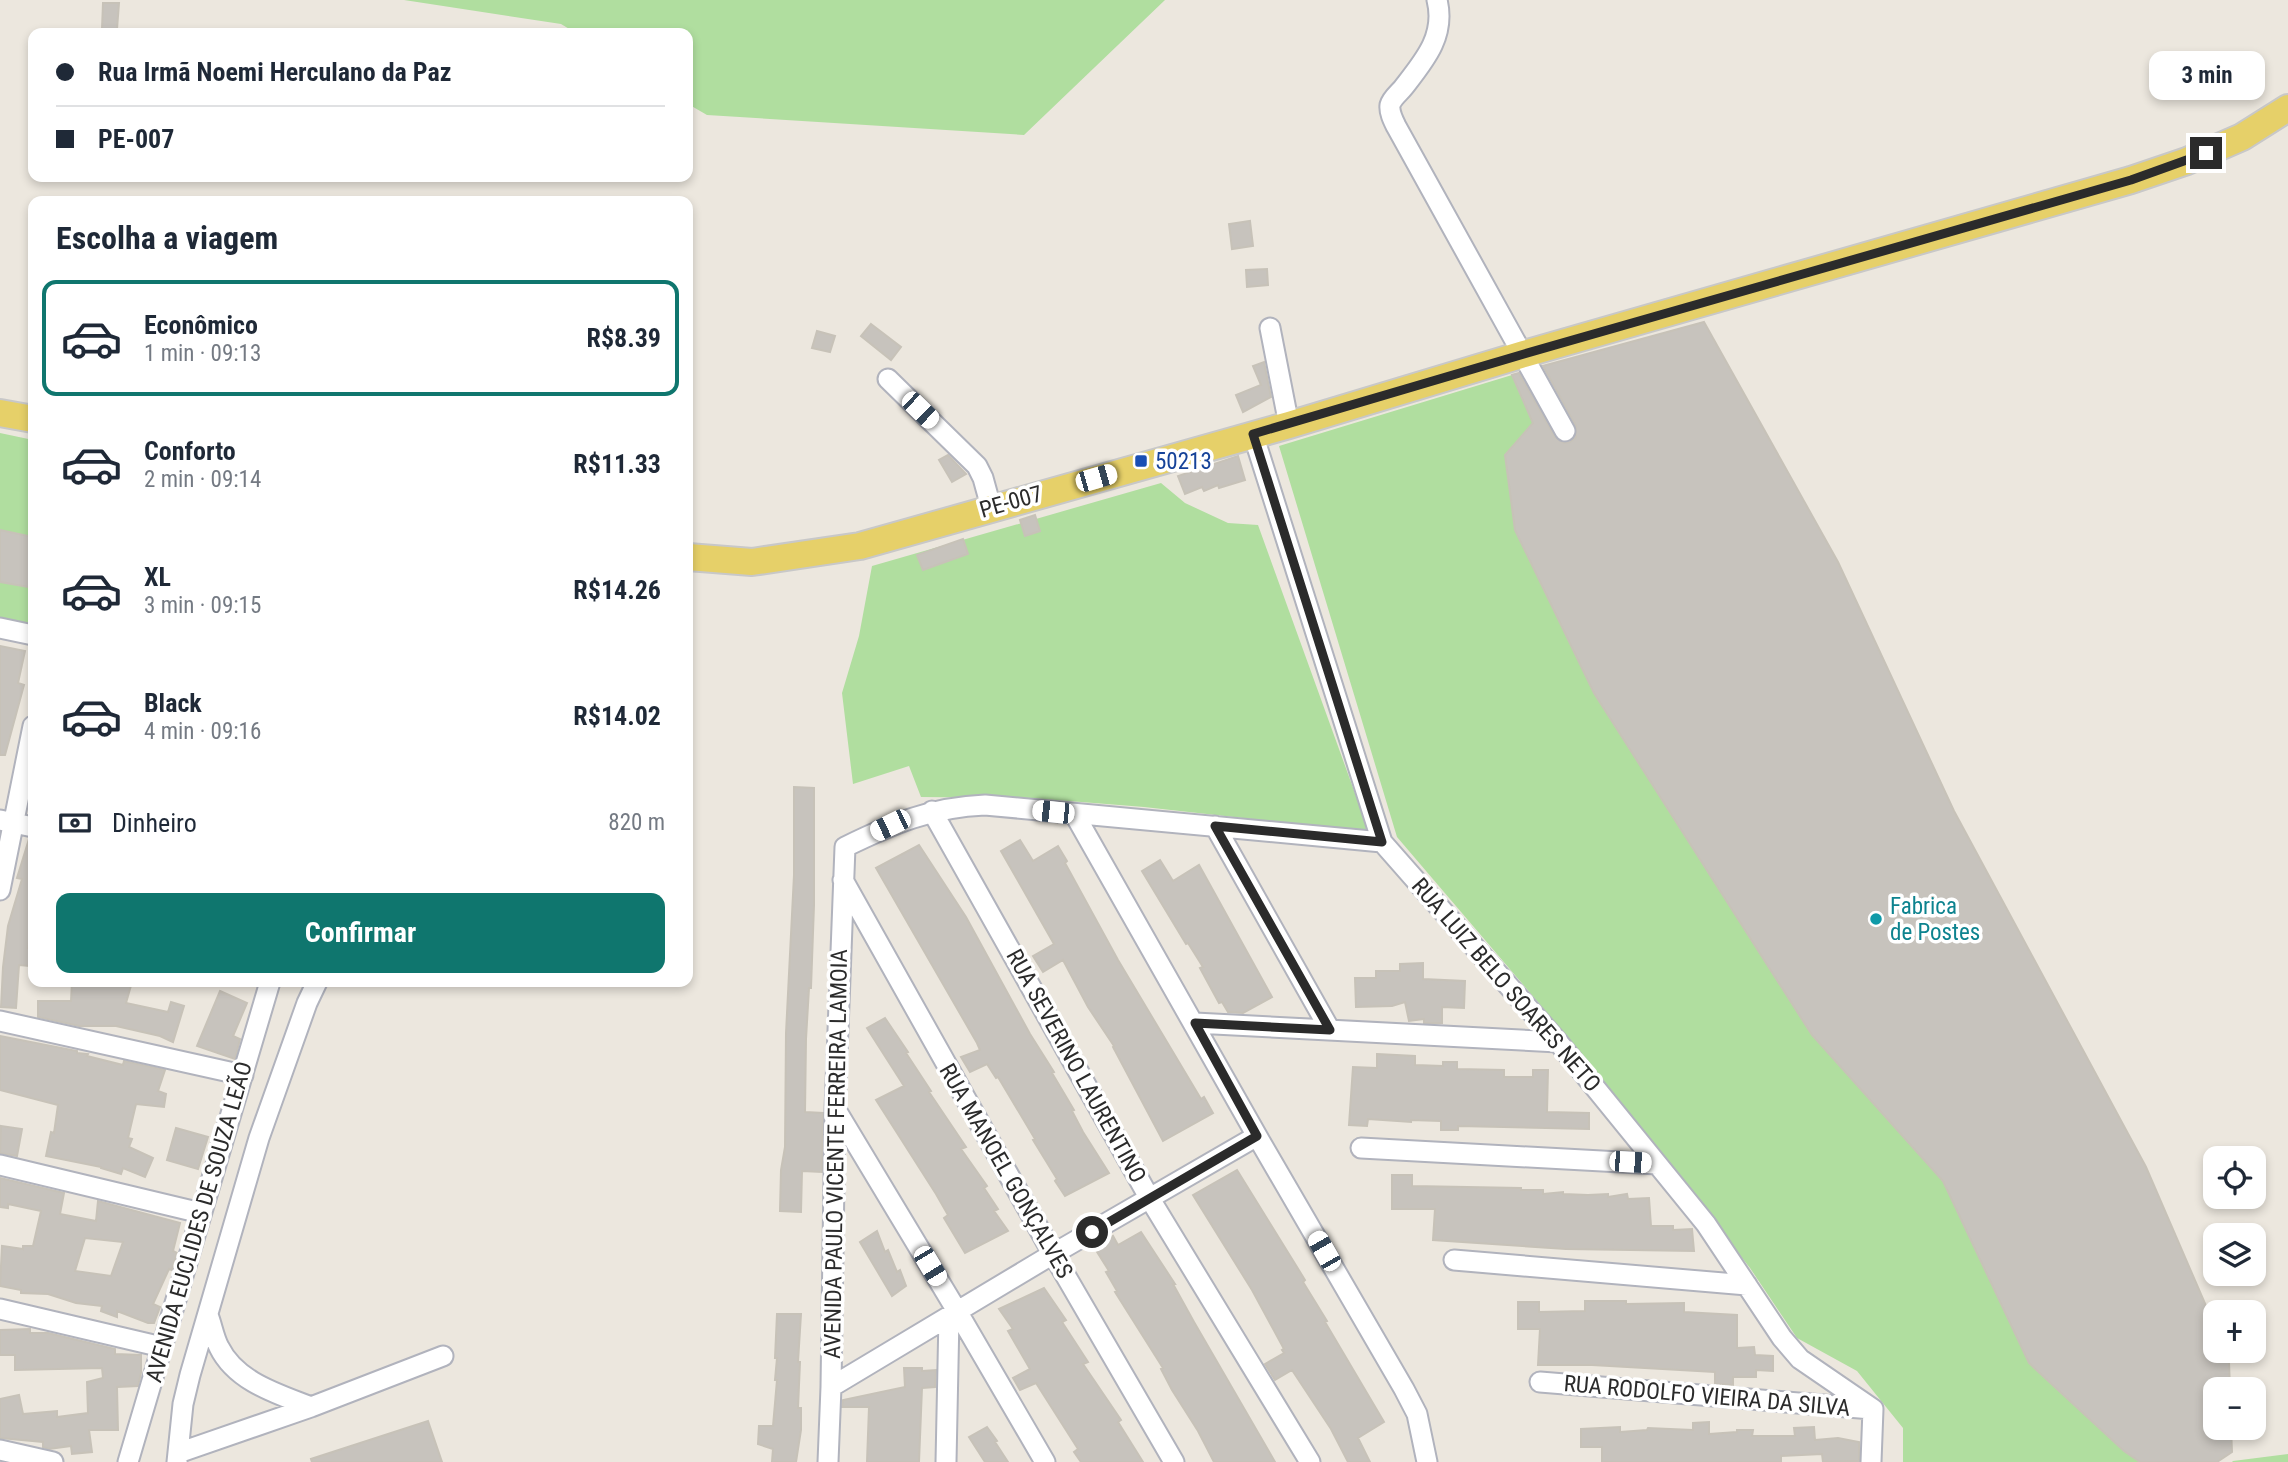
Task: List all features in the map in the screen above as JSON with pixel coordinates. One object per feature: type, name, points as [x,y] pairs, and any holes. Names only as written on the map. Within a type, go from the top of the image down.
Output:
[{"type":"main road","name":"PE-007","points":[[693,557],[752,562],[860,546],[1289,425],[1524,354],[2131,180],[2187,161],[2242,137],[2288,108]]},
{"type":"main road","points":[[0,412],[28,418]]},
{"type":"street","points":[[1437,0],[1440,18],[1436,38],[1429,54],[1390,105],[1391,113],[1565,431]]},
{"type":"street","points":[[1270,328],[1289,425]]},
{"type":"street","points":[[888,379],[977,466],[991,507]]},
{"type":"street","name":"RUA LUIZ BELO SOARES NETO","points":[[1253,434],[1382,842],[1558,1042],[1706,1224],[1782,1339],[1800,1359],[1873,1409]]},
{"type":"street","points":[[0,628],[28,634]]},
{"type":"street","points":[[0,890],[7,821],[28,744]]},
{"type":"street","points":[[932,811],[985,805],[1382,842]]},
{"type":"street","name":"AVENIDA PAULO VICENTE FERREIRA LAMOIA","points":[[828,1462],[835,1109],[845,847],[890,825],[932,811]]},
{"type":"street","name":"RUA SEVERINO LAURENTINO","points":[[932,811],[1150,1199],[1310,1462]]},
{"type":"street","points":[[1075,815],[1404,1389],[1417,1415],[1427,1462]]},
{"type":"street","points":[[7,821],[28,826]]},
{"type":"street","points":[[1215,826],[1330,1030]]},
{"type":"street","name":"RUA MANOEL GONÇALVES","points":[[842,879],[1052,1254],[1174,1462]]},
{"type":"street","name":"AVENIDA EUCLIDES DE SOUZA LEÃO","points":[[128,1462],[269,987]]},
{"type":"street","points":[[315,987],[259,1138],[183,1404],[177,1457],[443,1356]]},
{"type":"street","points":[[0,1021],[243,1074]]},
{"type":"street","points":[[1195,1023],[1558,1042]]},
{"type":"street","points":[[835,1109],[953,1313],[1045,1462]]},
{"type":"street","points":[[831,1387],[1052,1254],[1257,1136]]},
{"type":"street","points":[[1360,1148],[1657,1164]]},
{"type":"street","points":[[0,1165],[201,1213]]},
{"type":"street","points":[[1454,1260],[1747,1285]]},
{"type":"street","points":[[0,1310],[162,1347]]},
{"type":"street","points":[[946,1462],[953,1313]]},
{"type":"street","points":[[208,1315],[218,1346],[236,1368],[254,1383],[311,1407]]},
{"type":"street","name":"RUA RODOLFO VIEIRA DA SILVA","points":[[1540,1382],[1873,1409]]},
{"type":"street","points":[[1871,1462],[1873,1409]]},
{"type":"street","points":[[0,1450],[53,1462]]},
{"type":"green space","points":[[404,0],[1165,0],[1024,135],[707,115],[693,107],[693,28],[568,28],[561,24]]},
{"type":"green space","points":[[1512,375],[1533,423],[1505,455],[1515,530],[1594,693],[1814,1037],[1943,1181],[2029,1363],[2124,1451],[2140,1462],[1903,1462],[1903,1428],[1857,1371],[1797,1338],[1750,1268],[1578,1049],[1397,837],[1279,446]]},
{"type":"green space","points":[[0,433],[28,439],[28,626],[0,619]]},
{"type":"green space","points":[[1161,483],[1185,503],[1228,523],[1258,525],[1369,832],[1144,807],[1031,798],[921,797],[909,766],[853,784],[842,693],[859,636],[872,566]]},
{"type":"green space","points":[[2288,1454],[2288,1462],[2232,1462],[2233,1461]]},
{"type":"building","points":[[103,3],[119,3],[117,28],[102,28]]},
{"type":"building","points":[[1250,221],[1253,246],[1232,249],[1229,224]]},
{"type":"building","points":[[1267,269],[1268,285],[1247,287],[1246,270]]},
{"type":"building","name":"Fabrica de Postes","points":[[1704,322],[1838,562],[1954,811],[2146,1167],[2203,1300],[2203,1363],[2229,1363],[2230,1377],[2203,1377],[2203,1440],[2232,1440],[2232,1452],[2217,1462],[2140,1462],[2124,1451],[2029,1363],[1943,1181],[1812,1035],[1594,693],[1515,530],[1505,455],[1533,423],[1512,375],[1519,373],[1555,437],[1564,443],[1576,437],[1576,426],[1543,366]]},
{"type":"building","points":[[871,324],[901,347],[891,360],[861,336]]},
{"type":"building","points":[[817,331],[835,336],[830,352],[812,348]]},
{"type":"building","points":[[1264,362],[1271,397],[1243,412],[1236,395],[1261,385],[1253,366]]},
{"type":"building","points":[[948,455],[966,474],[952,482],[939,460]]},
{"type":"building","points":[[1238,456],[1245,480],[1219,488],[1218,485],[1204,491],[1202,487],[1185,494],[1178,476]]},
{"type":"building","points":[[1035,515],[1040,531],[1025,536],[1020,520]]},
{"type":"building","points":[[0,530],[28,536],[28,587],[0,582]]},
{"type":"building","points":[[963,539],[968,554],[923,570],[917,555]]},
{"type":"building","points":[[0,646],[25,651],[18,683],[24,685],[5,755],[0,755]]},
{"type":"building","points":[[794,787],[814,788],[814,905],[806,1039],[805,1112],[823,1113],[822,1172],[802,1171],[801,1212],[780,1211],[781,1170],[785,1147],[786,1033],[794,875]]},
{"type":"building","points":[[1020,840],[1033,861],[1058,846],[1118,960],[1201,1099],[1204,1097],[1213,1113],[1163,1141],[1114,1046],[1088,1007],[1063,960],[1043,972],[1033,956],[1054,944],[1001,851]]},
{"type":"building","points":[[28,842],[28,966],[19,965],[16,1008],[1,1007],[8,926],[22,879],[17,878]]},
{"type":"building","points":[[919,845],[966,917],[1030,1034],[1054,1072],[1052,1073],[1074,1110],[1072,1111],[1083,1132],[1109,1173],[1065,1196],[998,1077],[996,1078],[987,1064],[970,1072],[961,1057],[980,1050],[977,1043],[876,868]]},
{"type":"building","points":[[1160,860],[1173,881],[1199,865],[1272,997],[1243,1013],[1228,1012],[1222,1002],[1219,1003],[1200,968],[1203,967],[1142,871]]},
{"type":"building","points":[[1423,963],[1423,979],[1465,981],[1464,1008],[1442,1007],[1442,1023],[1424,1023],[1424,1019],[1409,1021],[1405,1002],[1392,1006],[1356,1007],[1355,978],[1376,978],[1376,971],[1400,971],[1400,964]]},
{"type":"building","points":[[72,987],[131,987],[126,1003],[168,1012],[171,1002],[184,1006],[173,1042],[160,1036],[116,1026],[79,1026],[38,1017],[38,1001],[71,1001]]},
{"type":"building","points":[[220,991],[247,1003],[233,1036],[240,1039],[235,1059],[197,1046]]},
{"type":"building","points":[[885,1018],[966,1147],[961,1149],[987,1186],[984,1188],[998,1209],[994,1211],[1008,1231],[965,1253],[944,1218],[948,1215],[936,1194],[876,1100],[904,1086],[867,1028]]},
{"type":"building","points":[[0,1036],[77,1051],[123,1065],[124,1061],[165,1070],[158,1091],[166,1094],[164,1107],[136,1104],[128,1138],[132,1139],[129,1147],[153,1158],[145,1177],[123,1168],[121,1174],[101,1167],[46,1156],[51,1132],[54,1133],[58,1105],[0,1090]]},
{"type":"building","points":[[1377,1054],[1415,1056],[1415,1065],[1443,1066],[1443,1062],[1457,1062],[1457,1069],[1504,1070],[1504,1077],[1533,1077],[1533,1070],[1548,1070],[1547,1112],[1589,1113],[1589,1129],[1458,1126],[1458,1130],[1441,1130],[1441,1121],[1368,1119],[1367,1126],[1349,1125],[1353,1067],[1377,1068]]},
{"type":"building","points":[[1,1126],[22,1129],[17,1156],[0,1153]]},
{"type":"building","points":[[176,1128],[208,1137],[198,1169],[167,1160]]},
{"type":"building","points":[[1237,1170],[1305,1280],[1303,1282],[1327,1321],[1325,1322],[1384,1422],[1358,1438],[1370,1462],[1348,1462],[1331,1429],[1292,1370],[1275,1380],[1265,1364],[1284,1353],[1284,1349],[1252,1290],[1193,1195]]},
{"type":"building","points":[[1392,1175],[1412,1175],[1412,1186],[1521,1188],[1543,1190],[1543,1194],[1608,1194],[1608,1197],[1627,1194],[1628,1199],[1649,1198],[1651,1226],[1673,1226],[1673,1230],[1692,1229],[1694,1251],[1566,1249],[1433,1240],[1435,1209],[1392,1209]]},
{"type":"building","points":[[0,1178],[64,1193],[60,1214],[96,1221],[98,1201],[180,1223],[173,1251],[177,1253],[172,1270],[169,1269],[153,1304],[160,1307],[154,1323],[117,1311],[117,1317],[101,1311],[102,1306],[76,1303],[48,1294],[21,1293],[21,1290],[0,1286],[2,1246],[23,1249],[23,1246],[33,1246],[41,1211],[8,1204],[8,1208],[0,1207]],"holes":[[[85,1238],[123,1242],[111,1276],[75,1271]]]},
{"type":"building","points":[[877,1231],[885,1252],[888,1250],[906,1286],[892,1296],[860,1242]]},
{"type":"building","points":[[1141,1232],[1175,1284],[1275,1462],[1214,1462],[1172,1390],[1161,1369],[1163,1368],[1115,1292],[1117,1291],[1106,1272],[1109,1271],[1094,1247],[1113,1236],[1118,1245]]},
{"type":"building","points":[[1044,1288],[1066,1320],[1062,1322],[1088,1362],[1083,1364],[1121,1420],[1118,1422],[1143,1462],[1081,1462],[1074,1452],[1078,1449],[1036,1383],[1020,1390],[1013,1378],[1030,1369],[1008,1331],[1013,1329],[999,1309]]},
{"type":"building","points":[[1585,1301],[1626,1301],[1626,1304],[1684,1303],[1684,1312],[1737,1315],[1737,1348],[1754,1347],[1755,1355],[1773,1356],[1773,1371],[1756,1370],[1756,1377],[1733,1377],[1733,1385],[1715,1384],[1715,1372],[1592,1365],[1538,1365],[1540,1329],[1518,1329],[1518,1302],[1539,1302],[1539,1312],[1585,1311]]},
{"type":"building","points":[[777,1314],[801,1314],[798,1408],[801,1408],[801,1430],[796,1462],[772,1462],[773,1449],[758,1444],[759,1426],[773,1426],[777,1380]]},
{"type":"building","points":[[30,1329],[30,1333],[48,1333],[115,1349],[115,1354],[141,1355],[138,1386],[117,1387],[118,1430],[89,1430],[92,1452],[72,1454],[71,1446],[49,1449],[43,1447],[43,1442],[0,1438],[0,1399],[19,1395],[23,1414],[57,1411],[57,1417],[88,1413],[87,1382],[103,1378],[102,1368],[15,1370],[15,1355],[0,1355],[0,1330]]},
{"type":"building","points":[[904,1368],[936,1370],[935,1387],[922,1388],[919,1462],[867,1462],[869,1407],[842,1407],[843,1400],[905,1387]]},
{"type":"building","points":[[428,1421],[442,1462],[312,1462],[311,1459]]},
{"type":"building","points":[[1709,1422],[1709,1434],[1753,1430],[1752,1436],[1795,1436],[1794,1428],[1814,1427],[1815,1440],[1838,1438],[1859,1442],[1859,1461],[1823,1462],[1822,1454],[1781,1456],[1781,1462],[1602,1462],[1602,1447],[1581,1447],[1581,1429],[1620,1427],[1620,1432],[1648,1428],[1693,1430],[1693,1423]]},
{"type":"building","points":[[987,1427],[1008,1462],[985,1462],[969,1437]]},
{"type":"place","name":"50213","points":[[1141,461]]},
{"type":"place","name":"Fabrica de Postes","points":[[1876,919]]},
{"type":"route","points":[[1092,1232],[1257,1136],[1195,1023],[1330,1030],[1215,826],[1382,842],[1253,434],[2131,180],[2206,153]]}]
